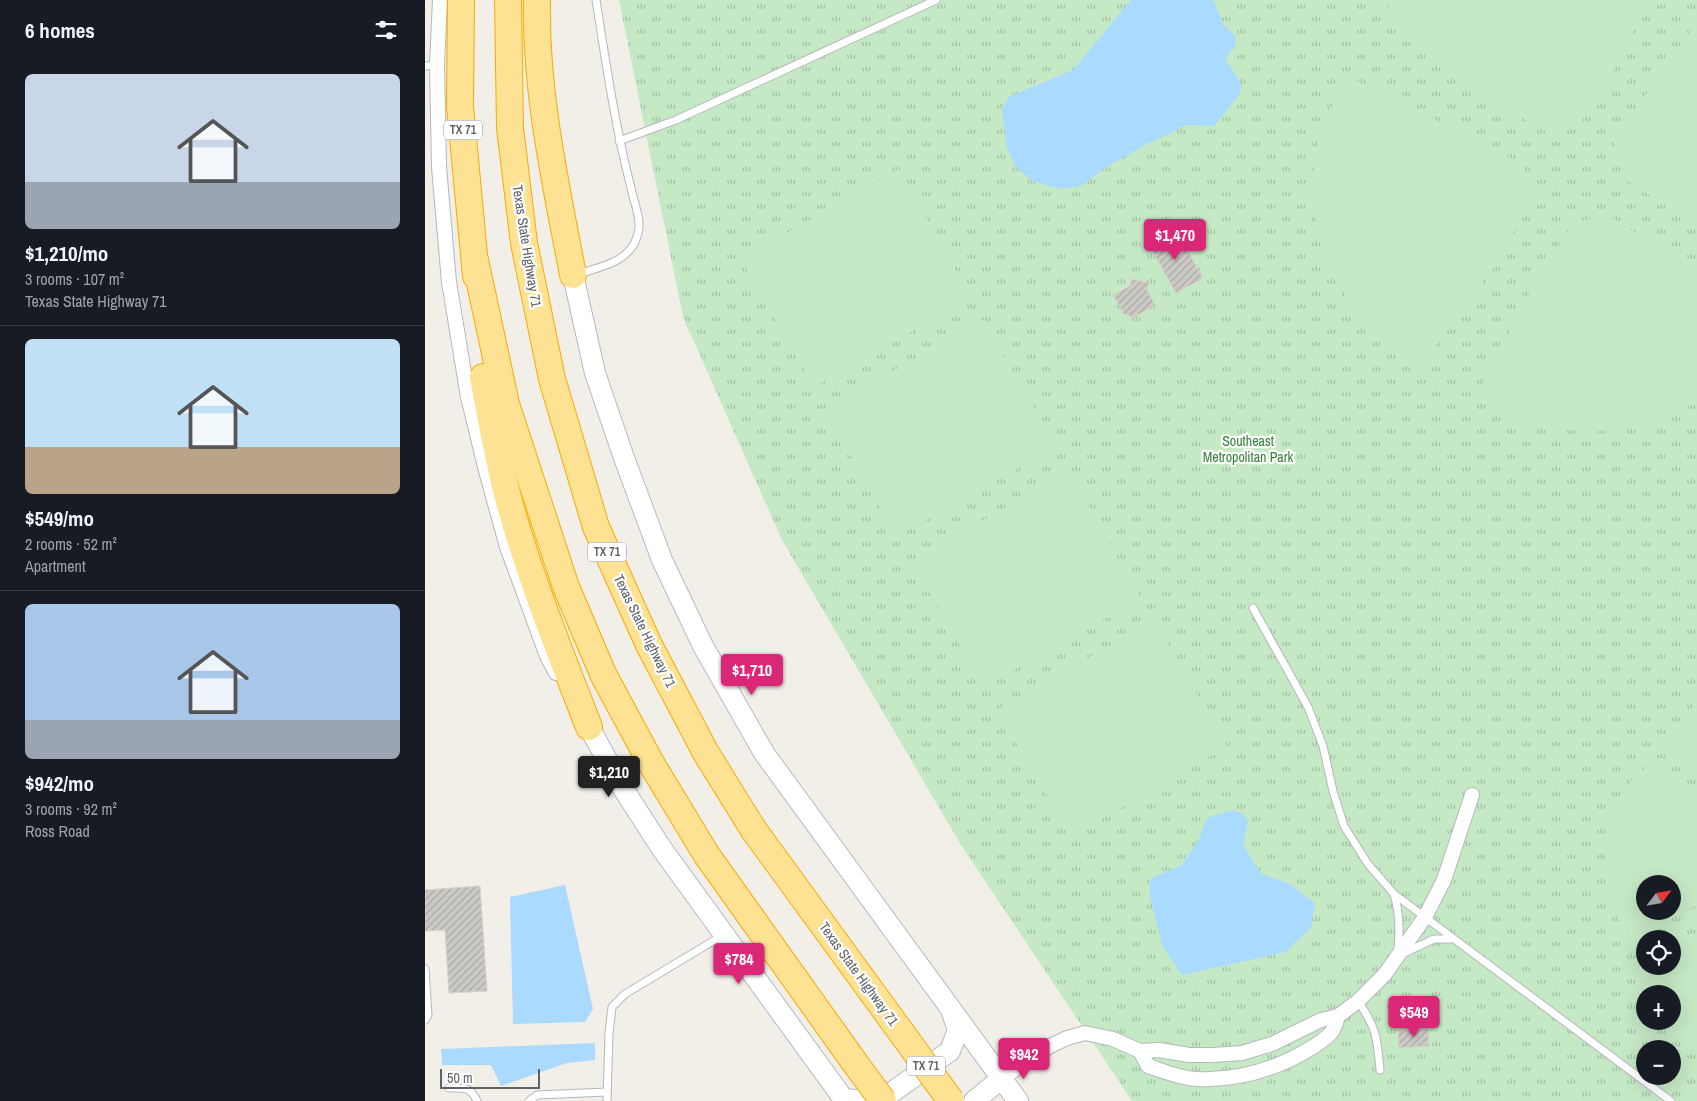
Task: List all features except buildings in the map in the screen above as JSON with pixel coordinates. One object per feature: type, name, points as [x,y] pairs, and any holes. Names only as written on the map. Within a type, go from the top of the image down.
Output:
[{"type":"highway","name":"TX 71","points":[[461,0],[460,106],[475,260],[506,404],[567,587],[604,676],[651,763],[707,854],[883,1101]]},
{"type":"highway","name":"Texas State Highway 71","points":[[508,0],[510,128],[524,243],[552,379],[596,527],[649,645],[711,762],[753,830],[951,1101]]},
{"type":"highway","points":[[537,0],[543,100],[573,276]]},
{"type":"highway","points":[[475,260],[478,349],[489,412],[505,483],[529,563],[554,636],[589,727]]},
{"type":"street","points":[[441,0],[431,65],[449,282],[468,397],[486,471],[507,547],[547,656],[565,691],[589,727],[622,787],[662,849],[844,1100],[867,1101],[884,1098],[950,1051],[958,1030],[952,1012]]},
{"type":"street","points":[[573,276],[595,373],[623,455],[662,560],[703,646],[764,753],[1018,1101]]},
{"type":"street","points":[[974,1101],[1001,1079],[1050,1046],[1067,1038],[1085,1033],[1113,1039],[1140,1050],[1159,1050],[1189,1055],[1242,1053],[1272,1044],[1321,1020],[1339,1016],[1358,1001],[1385,974],[1425,917],[1444,880],[1471,795]]},
{"type":"street","points":[[1140,1050],[1148,1066],[1171,1074],[1194,1079],[1233,1077],[1286,1062],[1304,1052],[1332,1032],[1339,1016]]},
{"type":"street","points":[[1242,1053],[1247,1060],[1248,1074]]},
{"type":"lane","points":[[573,276],[607,266],[632,248],[638,236],[638,218],[619,141],[596,0]]},
{"type":"lane","points":[[619,141],[676,120],[936,0]]},
{"type":"lane","points":[[1253,608],[1308,708],[1323,746],[1333,791],[1344,826],[1368,864],[1393,894],[1671,1101]]},
{"type":"lane","points":[[1393,894],[1399,908],[1400,920],[1397,957]]},
{"type":"lane","points":[[607,1101],[609,1033],[612,1006],[625,994],[724,934]]},
{"type":"lane","points":[[1397,957],[1434,939],[1454,939]]},
{"type":"lane","points":[[425,969],[428,1015],[425,1020]]},
{"type":"lane","points":[[1358,1001],[1371,1020],[1377,1038],[1380,1070]]},
{"type":"lane","points":[[449,1088],[467,1088],[474,1094],[477,1101]]},
{"type":"lane","points":[[529,1101],[537,1095],[607,1092]]},
{"type":"green space","name":"Southeast Metropolitan Park","points":[[619,0],[1697,0],[1697,1101],[1132,1101],[961,845],[782,540],[683,317]]},
{"type":"green space","points":[[1393,0],[1648,0],[1619,61],[1582,121],[1545,131],[1492,100],[1381,18]]},
{"type":"green space","points":[[1697,22],[1697,220],[1676,211],[1624,179],[1614,143],[1654,82]]},
{"type":"green space","points":[[1345,75],[1524,165],[1531,200],[1499,260],[1421,365],[1383,338],[1337,285],[1319,239],[1311,186],[1319,136]]},
{"type":"green space","points":[[899,169],[971,298],[814,387],[741,259]]},
{"type":"green space","points":[[1605,214],[1661,248],[1697,276],[1697,402],[1643,428],[1581,432],[1521,420],[1476,397],[1539,275],[1573,224]]},
{"type":"green space","points":[[984,320],[1056,447],[896,537],[825,409]]},
{"type":"green space","points":[[1069,472],[1141,599],[983,687],[912,560]]},
{"type":"green space","points":[[1154,620],[1227,746],[1071,837],[997,710]]},
{"type":"green space","points":[[1697,703],[1697,765],[1668,748],[1679,723]]},
{"type":"green space","points":[[1660,757],[1697,795],[1697,905],[1681,913],[1681,875],[1636,875],[1636,920],[1667,920],[1648,930],[1636,930],[1636,936],[1632,938],[1615,913],[1609,896],[1606,882],[1605,852],[1609,823],[1619,797],[1632,780]]},
{"type":"green space","points":[[1697,934],[1697,1046],[1677,1030],[1681,1030],[1681,985],[1645,985],[1641,976],[1681,975],[1681,937]]},
{"type":"water","points":[[1131,0],[1213,0],[1224,25],[1236,37],[1235,46],[1225,59],[1242,85],[1239,95],[1214,126],[1187,125],[1147,144],[1106,167],[1081,186],[1061,189],[1032,181],[1016,167],[1007,148],[1002,111],[1008,97],[1073,70]]},
{"type":"water","points":[[1232,810],[1243,814],[1248,821],[1243,845],[1261,874],[1288,883],[1315,903],[1311,928],[1286,952],[1182,975],[1162,945],[1150,897],[1150,879],[1182,865],[1200,837],[1207,818]]},
{"type":"water","points":[[565,885],[593,1009],[585,1022],[513,1024],[510,897]]},
{"type":"water","points":[[595,1043],[595,1060],[567,1063],[501,1086],[491,1065],[442,1065],[441,1049]]}]
